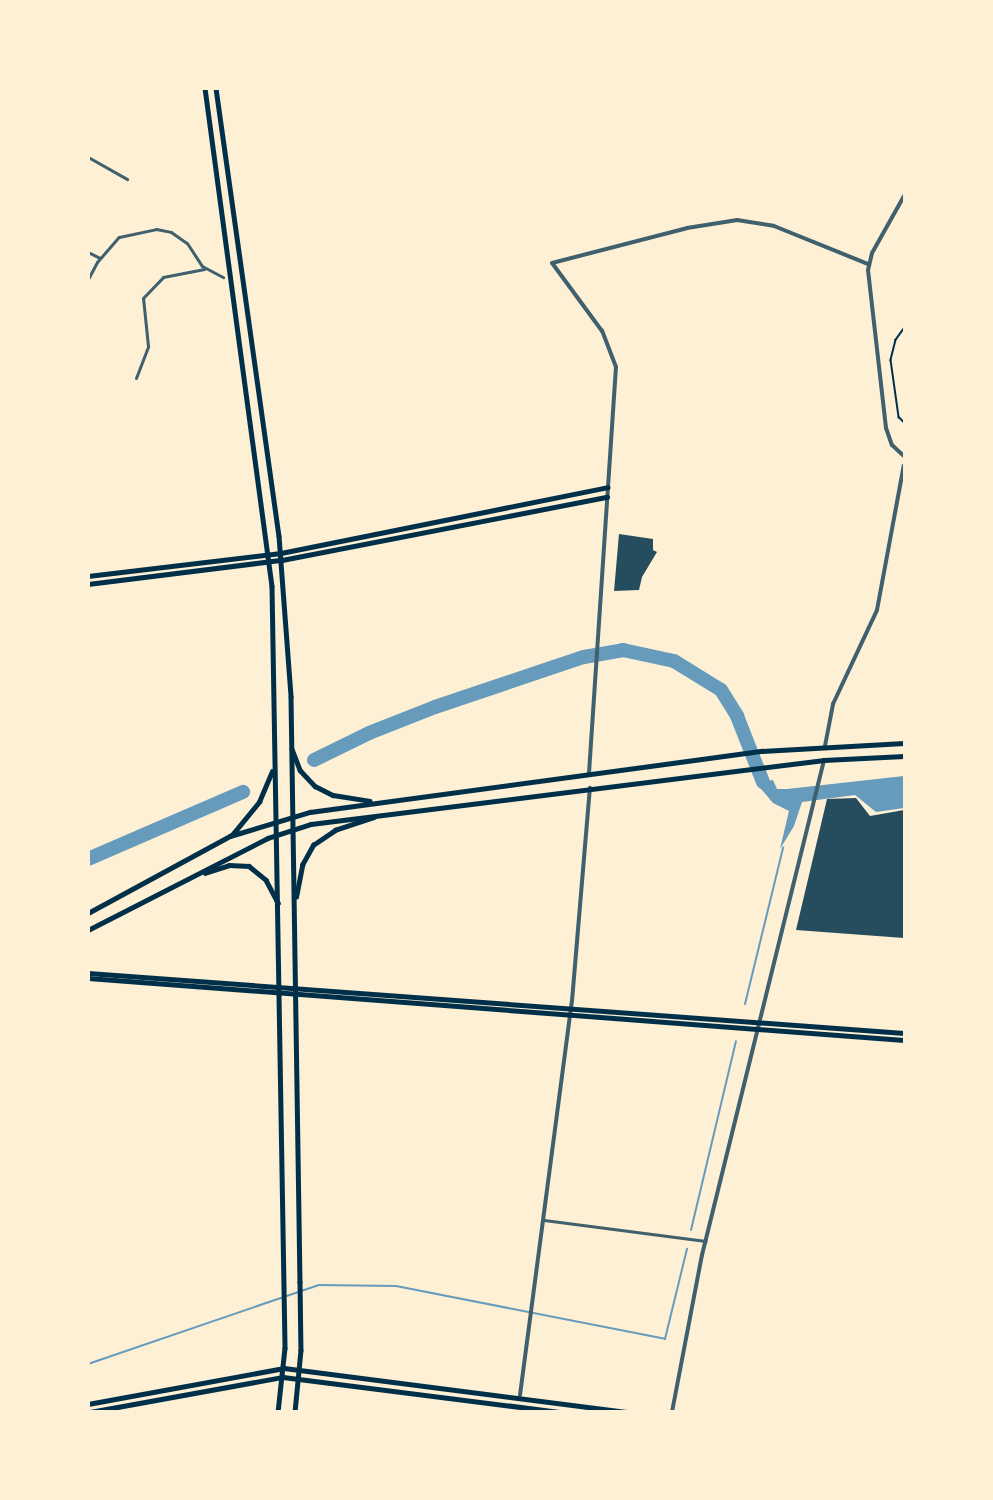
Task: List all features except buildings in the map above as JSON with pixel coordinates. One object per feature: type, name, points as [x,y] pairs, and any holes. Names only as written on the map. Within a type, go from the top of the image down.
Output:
[{"type":"main road","points":[[205,88],[271,562],[273,769],[279,833],[284,1286],[284,1368],[278,1412]]},
{"type":"main road","points":[[216,88],[282,560],[293,816],[300,1282],[299,1368],[295,1412]]},
{"type":"main road","points":[[88,576],[270,555],[607,487]]},
{"type":"main road","points":[[88,584],[271,562],[607,497]]},
{"type":"main road","points":[[291,742],[305,777],[333,795],[376,801]]},
{"type":"main road","points":[[88,912],[230,836],[293,816],[376,801],[736,754],[825,746],[904,743]]},
{"type":"main road","points":[[88,930],[293,828],[384,813],[745,769],[824,760],[904,756]]},
{"type":"main road","points":[[230,836],[266,790],[273,769]]},
{"type":"main road","points":[[294,902],[302,865],[313,846],[335,830],[384,813]]},
{"type":"main road","points":[[196,875],[229,865],[249,866],[266,880],[279,905]]},
{"type":"main road","points":[[88,973],[281,989],[295,993],[904,1040]]},
{"type":"main road","points":[[88,978],[281,989],[295,987],[904,1033]]},
{"type":"main road","points":[[88,1404],[284,1368],[299,1368],[520,1395],[628,1412]]},
{"type":"main road","points":[[90,1412],[283,1377],[317,1378],[518,1409],[561,1412]]},
{"type":"street","points":[[88,157],[127,179]]},
{"type":"street","points":[[904,196],[868,264],[886,428],[892,445],[904,456]]},
{"type":"street","points":[[589,773],[616,379],[614,356],[602,331],[552,262],[687,228],[737,220],[774,226],[868,264]]},
{"type":"street","points":[[88,279],[100,258],[118,237],[156,229],[171,232],[188,243],[205,269],[223,277]]},
{"type":"street","points":[[88,252],[100,258]]},
{"type":"street","points":[[136,378],[148,346],[143,298],[163,277],[205,269]]},
{"type":"street","points":[[825,746],[833,704],[877,610],[904,465]]},
{"type":"street","points":[[672,1412],[706,1240],[762,1021],[824,760]]},
{"type":"street","points":[[520,1395],[572,1007],[590,789]]},
{"type":"street","points":[[544,1220],[706,1240]]},
{"type":"path","points":[[904,329],[896,340],[891,360],[898,417],[904,422]]},
{"type":"water","points":[[904,776],[904,808],[876,812],[855,795],[802,802],[794,826],[780,849],[789,811],[773,803],[756,783],[773,780],[777,789],[787,789]]},
{"type":"waterway","points":[[314,760],[369,733],[435,707],[584,657],[623,650],[674,661],[721,690],[737,716],[763,782]]},
{"type":"waterway","points":[[88,859],[243,792]]},
{"type":"waterway","points":[[745,1004],[783,848]]},
{"type":"waterway","points":[[691,1230],[736,1041]]},
{"type":"waterway","points":[[88,1364],[319,1285],[396,1286],[665,1339],[687,1249]]}]
